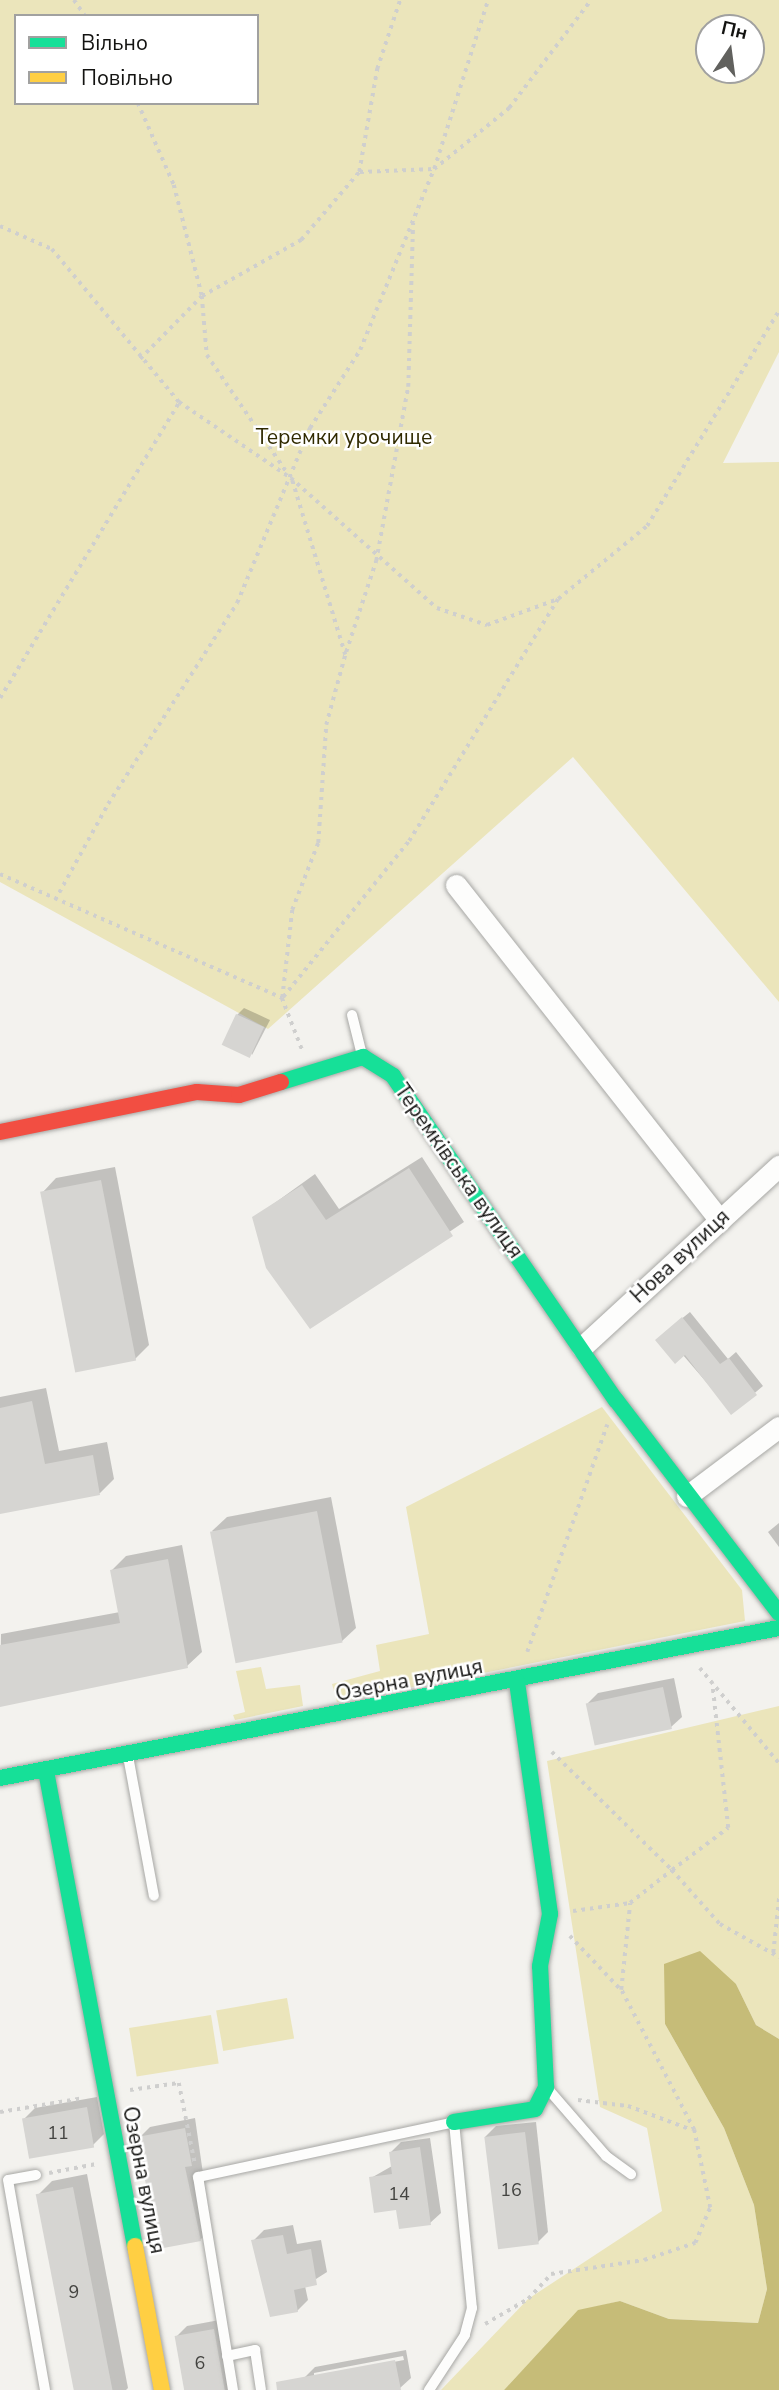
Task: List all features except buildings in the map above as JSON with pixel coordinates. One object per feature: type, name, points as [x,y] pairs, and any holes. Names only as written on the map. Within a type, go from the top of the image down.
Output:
[{"type":"street","points":[[456,885],[720,1220]]},
{"type":"street","points":[[0,1132],[197,1092],[239,1095],[363,1058]]},
{"type":"street","name":"Теремківська вулиця","points":[[363,1058],[393,1076],[616,1400],[779,1613]]},
{"type":"street","name":"Нова вулиця","points":[[582,1347],[779,1166]]},
{"type":"street","points":[[687,1496],[779,1427]]},
{"type":"street","name":"Озерна вулиця","points":[[0,1778],[128,1756],[779,1628]]},
{"type":"street","points":[[454,2122],[535,2109],[551,2092],[540,1966],[550,1914],[517,1681]]},
{"type":"street","name":"Озерна вулиця","points":[[46,1771],[162,2390]]},
{"type":"lane","points":[[352,1015],[363,1058]]},
{"type":"lane","points":[[128,1756],[154,1896]]},
{"type":"lane","points":[[551,2092],[606,2156],[631,2174]]},
{"type":"lane","points":[[233,2390],[198,2177],[454,2122],[473,2293],[465,2335],[429,2390]]},
{"type":"lane","points":[[36,2175],[8,2180],[45,2390]]},
{"type":"lane","points":[[226,2356],[255,2350],[261,2390]]},
{"type":"path","points":[[140,359],[202,296],[301,240],[359,172],[377,69],[400,0]]},
{"type":"path","points":[[55,900],[108,804],[237,603],[310,428],[360,350],[434,169],[488,0]]},
{"type":"path","points":[[359,172],[434,169],[509,107],[591,0]]},
{"type":"path","points":[[139,105],[174,185],[202,296],[207,355],[290,478],[345,654]]},
{"type":"path","points":[[314,1072],[282,998],[292,910],[318,843],[326,725],[345,654],[376,561],[408,387],[413,221]]},
{"type":"path","points":[[0,226],[52,248],[140,359],[179,402],[290,478],[376,561],[437,608],[487,625],[558,599]]},
{"type":"path","points":[[282,998],[409,841],[558,599],[647,526],[779,311]]},
{"type":"path","points":[[0,698],[179,402]]},
{"type":"path","points":[[0,874],[282,998]]},
{"type":"path","points":[[517,1681],[616,1400]]},
{"type":"path","points":[[685,1647],[712,1684],[779,1763]]},
{"type":"path","points":[[550,1914],[630,1903],[727,1828],[712,1684]]},
{"type":"path","points":[[523,1723],[672,1870],[720,1924],[779,1956]]},
{"type":"path","points":[[773,1953],[779,1897]]},
{"type":"path","points":[[621,1990],[630,1903]]},
{"type":"path","points":[[465,2335],[528,2299],[551,2274],[644,2260],[695,2243],[710,2208],[694,2130],[621,1990],[550,1914]]},
{"type":"path","points":[[0,2112],[179,2083],[198,2177]]},
{"type":"path","points":[[551,2092],[628,2106],[694,2130]]},
{"type":"path","points":[[36,2175],[107,2162]]},
{"type":"green space","name":"Теремки урочище","points":[[0,0],[779,0],[779,352],[723,463],[779,462],[779,1002],[573,757],[268,1029],[0,882]]},
{"type":"green space","points":[[602,1407],[742,1590],[745,1621],[337,1702],[332,1684],[380,1671],[376,1645],[429,1634],[406,1507]]},
{"type":"green space","points":[[261,1667],[266,1689],[300,1685],[303,1706],[235,1720],[233,1715],[245,1712],[236,1671]]},
{"type":"green space","points":[[779,1706],[779,2039],[756,2025],[736,1984],[665,2024],[724,2128],[754,2205],[767,2289],[758,2323],[669,2319],[620,2301],[578,2311],[504,2390],[441,2390],[528,2299],[662,2211],[647,2128],[600,2107],[547,1761]]},
{"type":"green space","points":[[287,1998],[294,2038],[223,2051],[216,2011]]},
{"type":"green space","points":[[211,2015],[219,2063],[137,2076],[129,2028]]},
{"type":"shaded area","points":[[700,1951],[736,1984],[756,2025],[779,2039],[779,2390],[504,2390],[578,2310],[620,2301],[669,2319],[758,2323],[767,2289],[754,2205],[724,2128],[665,2024],[664,1964]]},
{"type":"traffic: fast","points":[[281,1082],[363,1057],[393,1076],[616,1400],[779,1613]]},
{"type":"traffic: fast","points":[[0,1778],[779,1628]]},
{"type":"traffic: fast","points":[[454,2122],[535,2109],[546,2087],[540,1966],[550,1914],[517,1681]]},
{"type":"traffic: fast","points":[[46,1771],[135,2246]]},
{"type":"traffic: slow","points":[[135,2246],[162,2390]]},
{"type":"traffic: jam","points":[[0,1132],[197,1092],[239,1095],[281,1082]]}]
